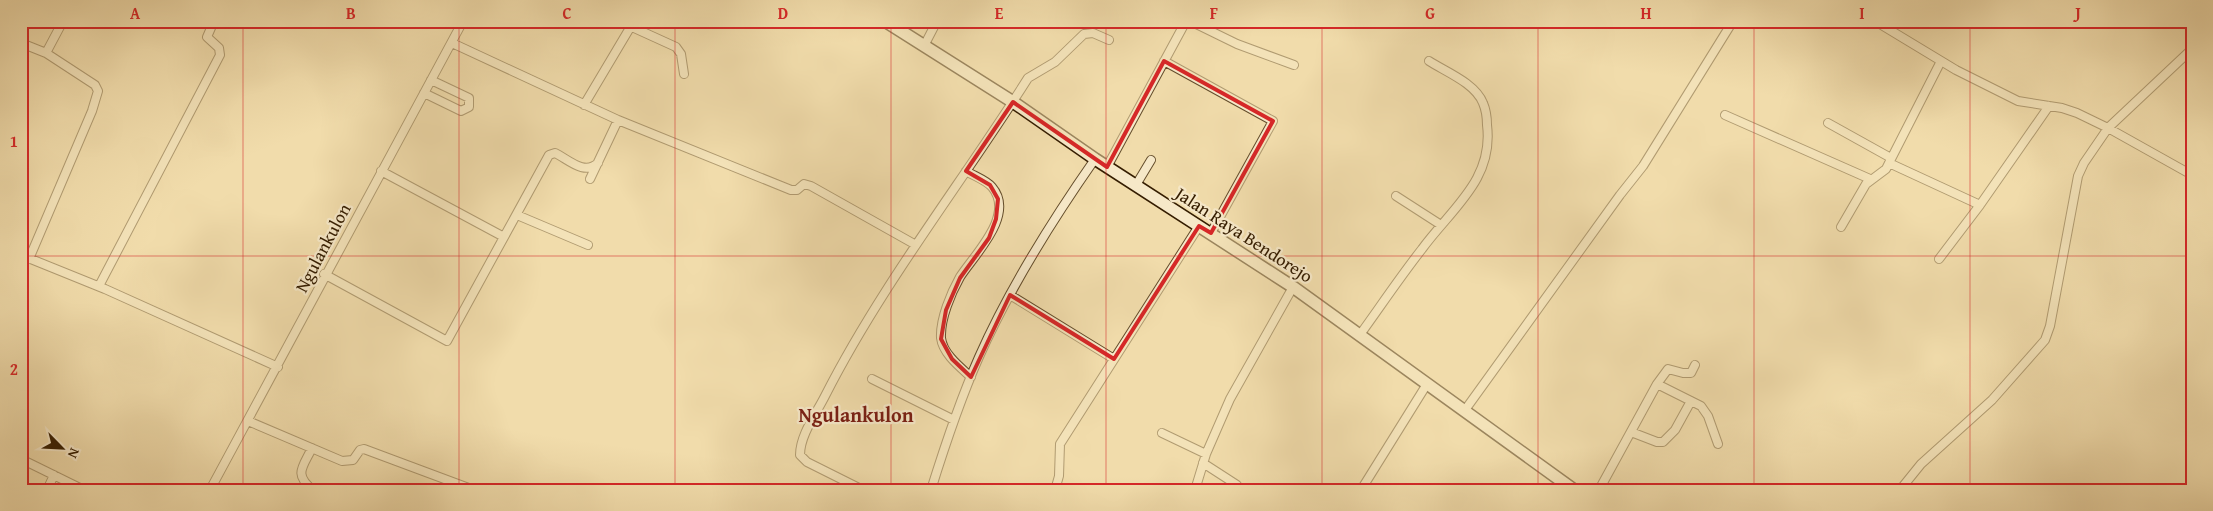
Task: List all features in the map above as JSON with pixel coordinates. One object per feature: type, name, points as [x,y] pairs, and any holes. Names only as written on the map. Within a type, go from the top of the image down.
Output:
[{"type":"main road","name":"Jalan Raya Bendorejo","points":[[885,21],[1012,102],[1095,159],[1293,287],[1465,410],[1569,488]]},
{"type":"street","points":[[46,53],[63,21]]},
{"type":"street","name":"Ngulankulon","points":[[210,490],[278,367],[324,274],[463,21]]},
{"type":"street","points":[[924,46],[938,21]]},
{"type":"street","points":[[1108,167],[1186,21],[1237,44],[1294,65]]},
{"type":"street","points":[[1465,410],[1620,194],[1643,166],[1733,21]]},
{"type":"street","points":[[1875,21],[1941,61],[2018,101],[2077,112],[2192,175]]},
{"type":"street","points":[[99,286],[220,55],[219,48],[207,37],[213,22]]},
{"type":"street","points":[[584,105],[633,24],[676,47],[681,54],[684,74]]},
{"type":"street","points":[[862,490],[807,462],[800,455],[800,447],[840,366],[916,245],[1028,78],[1054,62],[1084,34],[1093,33],[1109,40]]},
{"type":"street","points":[[21,43],[46,53],[95,84],[98,91],[92,111],[30,259]]},
{"type":"street","points":[[452,43],[618,120],[791,190],[798,190],[804,184],[811,186],[916,245]]},
{"type":"street","points":[[1900,490],[1921,464],[1992,400],[2045,340],[2050,326],[2078,176],[2084,162],[2108,128],[2192,49]]},
{"type":"street","points":[[1164,61],[1273,121],[1210,233]]},
{"type":"street","points":[[1359,336],[1423,247],[1469,192],[1478,178],[1489,140],[1482,102],[1476,93],[1464,83],[1429,61]]},
{"type":"street","points":[[1840,227],[1870,179],[1886,169],[1941,61]]},
{"type":"street","points":[[424,93],[461,110],[469,107],[469,98],[431,80]]},
{"type":"street","points":[[1939,259],[1980,205],[2048,106]]},
{"type":"street","points":[[1724,115],[1870,179]]},
{"type":"street","points":[[590,179],[618,120]]},
{"type":"street","points":[[1828,123],[1890,161],[1980,205]]},
{"type":"street","points":[[324,274],[447,341],[549,155],[554,153],[583,168],[591,168],[598,163]]},
{"type":"street","points":[[931,490],[954,420],[971,377],[1010,295],[1068,198],[1095,159]]},
{"type":"street","points":[[1136,185],[1151,160]]},
{"type":"street","points":[[381,171],[504,237]]},
{"type":"street","points":[[966,171],[990,184],[998,199],[996,219],[989,238],[960,278],[946,310],[941,339],[944,348],[952,359],[971,377]]},
{"type":"street","points":[[1396,196],[1441,225]]},
{"type":"street","points":[[517,215],[588,245]]},
{"type":"street","points":[[1055,490],[1059,476],[1060,444],[1199,226]]},
{"type":"street","points":[[21,255],[99,286],[278,367]]},
{"type":"street","points":[[1194,490],[1206,454],[1230,399],[1293,287]]},
{"type":"street","points":[[1010,295],[1114,359]]},
{"type":"street","points":[[1599,490],[1657,384],[1668,369],[1691,373],[1696,365]]},
{"type":"street","points":[[872,379],[954,420]]},
{"type":"street","points":[[1361,490],[1427,384]]},
{"type":"street","points":[[1657,384],[1701,406],[1708,416],[1718,444]]},
{"type":"street","points":[[1631,432],[1657,442],[1663,442],[1675,430],[1692,401]]},
{"type":"street","points":[[248,421],[345,461],[353,460],[360,450],[366,450],[474,490]]},
{"type":"street","points":[[1162,434],[1206,454]]},
{"type":"street","points":[[312,448],[301,470],[301,477],[303,482],[313,490]]},
{"type":"street","points":[[21,459],[84,490]]},
{"type":"street","points":[[1203,464],[1237,485],[1238,490]]},
{"type":"street","points":[[47,490],[54,475]]},
{"type":"highlighted area","points":[[1164,61],[1273,121],[1211,233],[1199,226],[1114,359],[1010,295],[971,377],[952,359],[941,339],[946,310],[960,278],[989,238],[996,219],[998,199],[990,185],[966,171],[1013,102],[1107,167]]},
{"type":"district","name":"Ngulankulon","points":[[856,415]]}]
